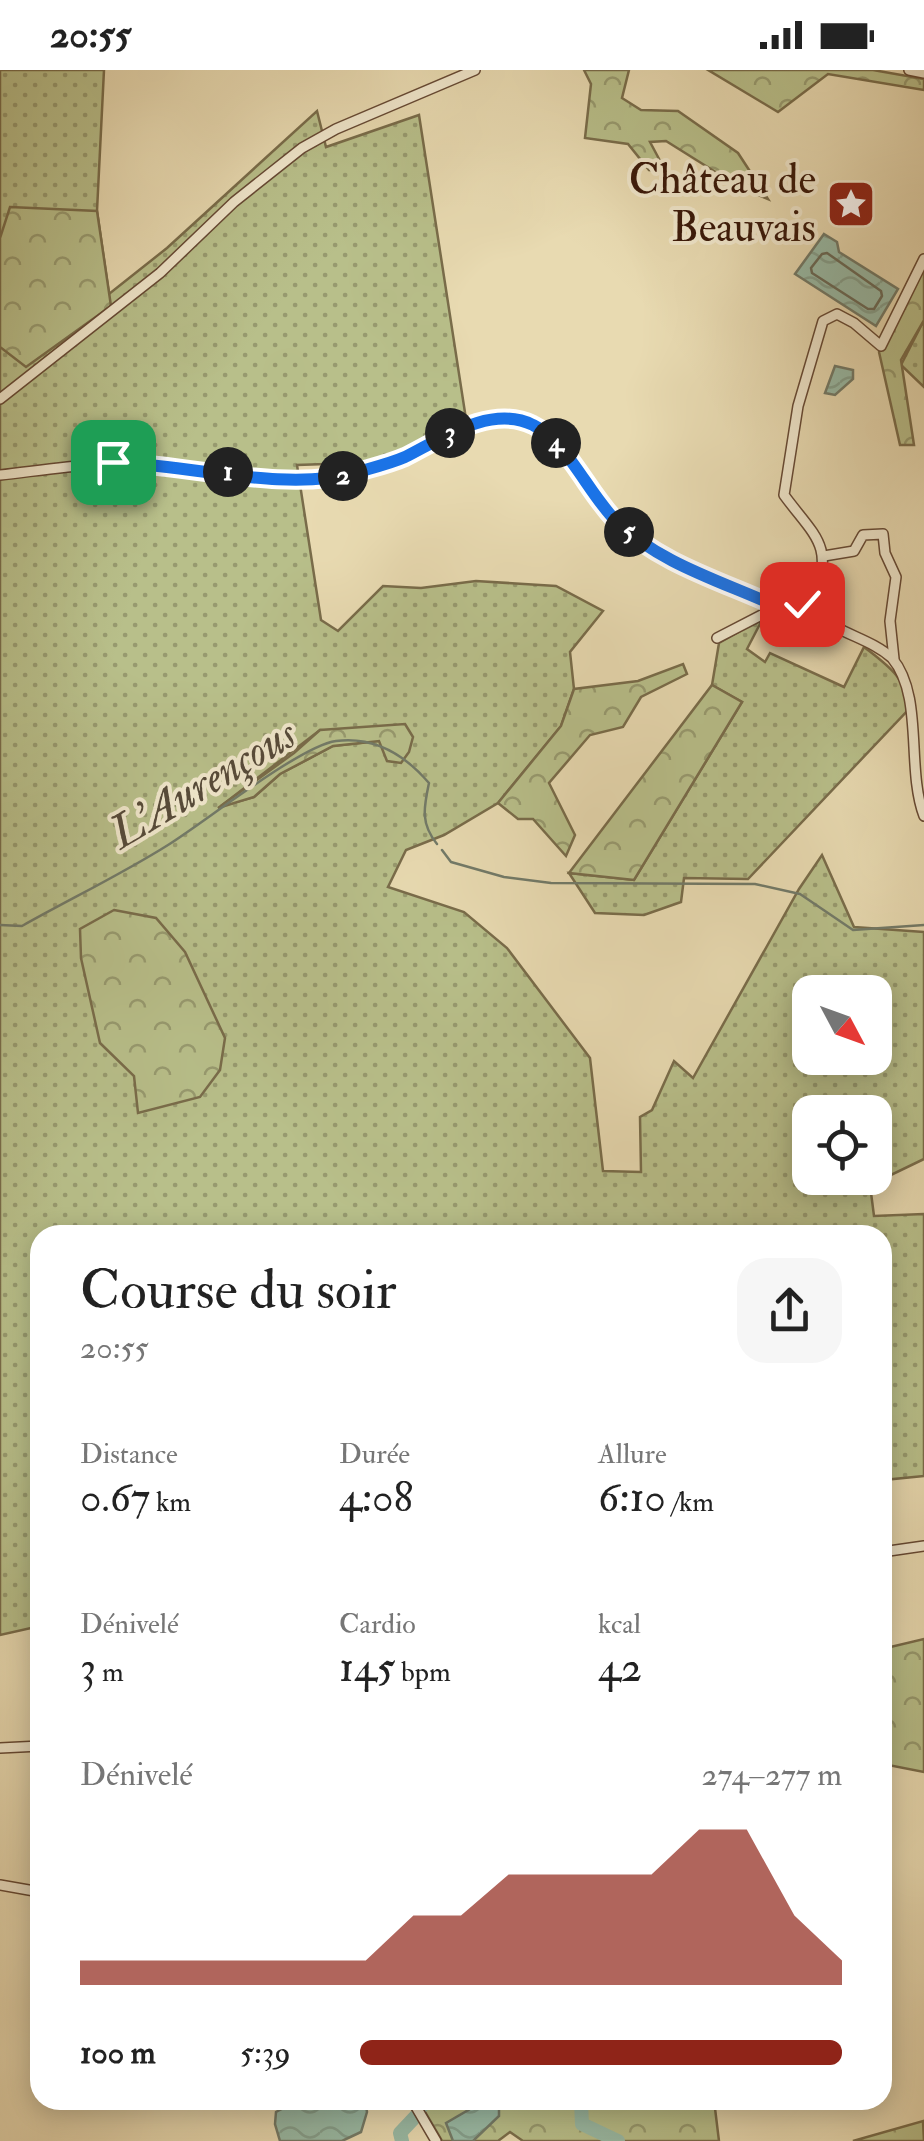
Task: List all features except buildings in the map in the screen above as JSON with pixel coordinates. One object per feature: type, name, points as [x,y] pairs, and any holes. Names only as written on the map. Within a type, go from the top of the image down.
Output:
[{"type":"street","points":[[0,399],[160,273],[234,202],[302,148],[336,129],[475,70]]},
{"type":"street","points":[[909,70],[924,73]]},
{"type":"street","points":[[814,598],[823,548],[784,495],[798,406],[823,321],[837,314],[880,346],[924,259]]},
{"type":"street","points":[[0,475],[113,462],[298,481],[324,480],[401,459],[450,433],[486,421],[514,420],[533,424],[554,441],[603,508],[646,547],[778,607],[801,608],[809,617],[818,614]]},
{"type":"street","points":[[824,556],[854,552],[863,535],[882,534],[896,578],[890,621],[894,659]]},
{"type":"street","points":[[801,608],[805,600],[814,598]]},
{"type":"street","points":[[814,598],[820,605],[818,614]]},
{"type":"street","points":[[718,638],[778,607]]},
{"type":"street","points":[[818,614],[828,624],[863,639],[894,659],[911,687],[915,703],[918,801],[924,816]]},
{"type":"street","points":[[892,1551],[924,1546]]},
{"type":"street","points":[[0,1748],[30,1746]]},
{"type":"street","points":[[0,1886],[30,1890]]},
{"type":"street","points":[[418,2110],[436,2141]]},
{"type":"green space","points":[[0,70],[104,70],[97,211],[109,294],[167,248],[317,111],[326,147],[419,115],[466,419],[397,454],[357,463],[297,465],[321,620],[338,631],[383,586],[421,588],[476,581],[556,586],[603,611],[570,652],[574,689],[561,726],[498,803],[444,835],[406,850],[388,887],[464,912],[507,948],[590,1058],[603,1171],[641,1172],[640,1117],[652,1110],[674,1061],[693,1078],[822,855],[854,927],[924,932],[924,1159],[892,1174],[892,1095],[792,1095],[792,1195],[871,1195],[874,1216],[924,1214],[924,1476],[892,1479],[892,1225],[30,1225],[30,1628],[0,1635]],"holes":[[[320,730],[413,737],[333,746],[280,774],[254,797],[221,806]]]},
{"type":"green space","points":[[584,70],[629,70],[622,98],[641,110],[678,111],[738,153],[768,199],[741,188],[666,141],[650,142],[666,172],[649,170],[628,144],[585,138],[591,84]]},
{"type":"green space","points":[[708,70],[873,70],[924,79],[924,90],[828,74],[778,112]]},
{"type":"green space","points":[[10,207],[97,211],[111,306],[26,367],[0,347],[0,238]]},
{"type":"green space","points":[[924,266],[924,320],[901,360],[914,445],[900,445],[879,352]]},
{"type":"green space","points":[[924,320],[924,387],[901,365]]},
{"type":"green space","points":[[763,618],[747,649],[765,662],[770,653],[844,687],[864,647],[900,681],[909,709],[748,879],[684,878],[681,902],[644,915],[595,913],[569,873],[634,880],[742,702],[712,685],[719,643]]},
{"type":"green space","points":[[683,664],[687,674],[641,697],[623,727],[590,735],[549,783],[575,835],[566,856],[533,819],[518,819],[498,803],[561,726],[574,689],[638,681]]},
{"type":"green space","points":[[712,685],[742,702],[634,880],[569,873]]},
{"type":"green space","points":[[405,724],[413,737],[401,763],[387,761],[379,741],[333,746],[280,774],[254,797],[218,808],[320,730]]},
{"type":"green space","points":[[114,910],[156,918],[185,952],[225,1038],[220,1070],[200,1097],[138,1113],[134,1076],[100,1043],[81,958],[80,929]]},
{"type":"green space","points":[[924,1639],[924,1772],[892,1766],[892,1647]]},
{"type":"green space","points":[[424,2110],[715,2110],[719,2141],[523,2141],[510,2132],[498,2141],[442,2141]]},
{"type":"green space","points":[[923,2121],[924,2141],[853,2141]]},
{"type":"water","points":[[824,234],[837,242],[839,252],[898,289],[876,326],[795,274]]},
{"type":"water","points":[[835,366],[853,370],[853,379],[835,395],[825,393]]},
{"type":"water","points":[[468,2110],[499,2110],[499,2116],[473,2141],[453,2141],[446,2123]]},
{"type":"water","points":[[276,2112],[367,2112],[361,2132],[342,2141],[280,2141]]},
{"type":"waterway","name":"L'Aurençous","points":[[0,925],[22,926],[114,876],[168,845],[300,756],[336,741],[376,745],[399,756],[420,773],[429,783],[426,822],[437,844]]},
{"type":"waterway","name":"L'Aurençous","points":[[442,850],[451,862],[504,877],[551,883],[755,884],[800,894],[853,930],[924,925]]},
{"type":"waterway","points":[[581,2110],[582,2124],[618,2141]]},
{"type":"waterway","points":[[402,2141],[400,2133],[416,2116]]},
{"type":"place","name":"Château de Beauvais","points":[[851,204]]},
{"type":"route","points":[[113,462],[298,481],[324,480],[401,459],[450,433],[486,421],[514,420],[533,424],[554,441],[603,508],[646,547],[778,607],[801,608],[802,604]]}]
